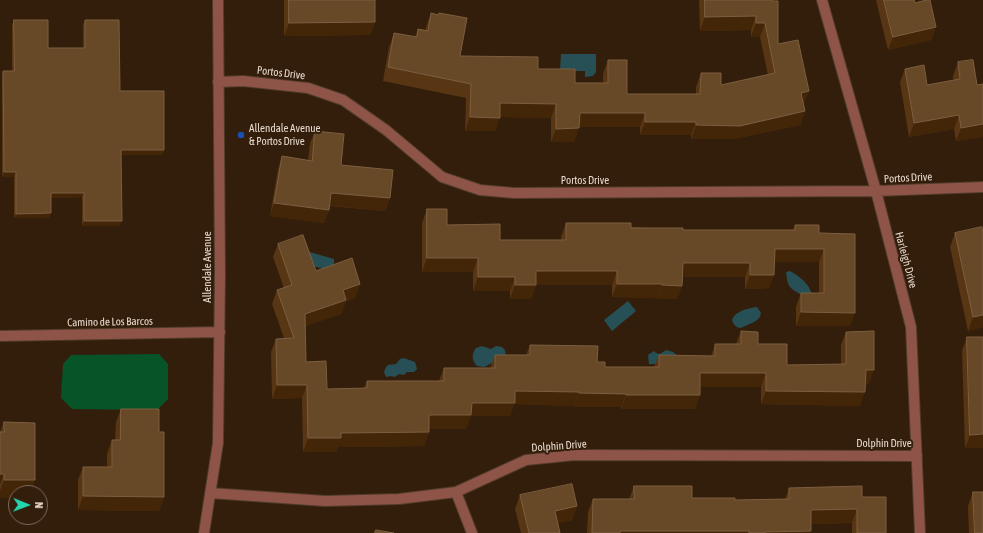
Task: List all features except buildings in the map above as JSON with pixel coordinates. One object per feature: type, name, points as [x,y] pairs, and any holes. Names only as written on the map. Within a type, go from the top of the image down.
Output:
[{"type":"street","name":"Allendale Avenue","points":[[204,533],[218,443],[220,332],[218,0]]},
{"type":"street","name":"Harleigh Drive","points":[[822,0],[876,192],[911,327],[920,533]]},
{"type":"street","name":"Portos Drive","points":[[218,82],[243,81],[308,88],[343,100],[386,130],[442,177],[480,190],[514,193],[876,192],[983,187]]},
{"type":"street","name":"Camino de Los Barcos","points":[[0,336],[220,332]]},
{"type":"street","name":"Dolphin Drive","points":[[210,493],[325,500],[399,499],[456,492],[526,460],[575,456],[917,456]]},
{"type":"street","points":[[456,492],[472,533]]},
{"type":"green space","points":[[159,354],[168,364],[168,399],[157,410],[72,409],[61,398],[63,364],[71,355]]},
{"type":"water","points":[[561,54],[596,54],[596,72],[593,76],[585,77],[585,71],[560,71]]},
{"type":"water","points":[[306,251],[334,259],[334,267],[323,272],[321,268],[312,266]]},
{"type":"water","points":[[790,271],[807,284],[812,295],[803,297],[789,286],[786,272]]},
{"type":"water","points":[[628,301],[636,311],[612,331],[604,320]]},
{"type":"water","points":[[757,307],[761,313],[756,321],[741,328],[734,324],[732,320],[736,314],[746,309]]},
{"type":"water","points":[[482,346],[491,349],[496,346],[502,347],[505,350],[506,357],[496,364],[492,363],[484,367],[477,366],[473,360],[473,353],[476,348]]},
{"type":"water","points":[[666,350],[673,352],[680,358],[677,364],[649,364],[648,355],[654,351],[660,354]]},
{"type":"water","points":[[404,358],[415,362],[417,369],[414,372],[407,372],[404,375],[399,374],[395,377],[386,377],[384,372],[386,367],[388,365],[396,364],[400,359]]},
{"type":"place","name":"Allendale Avenue & Portos Drive","points":[[241,135]]}]
